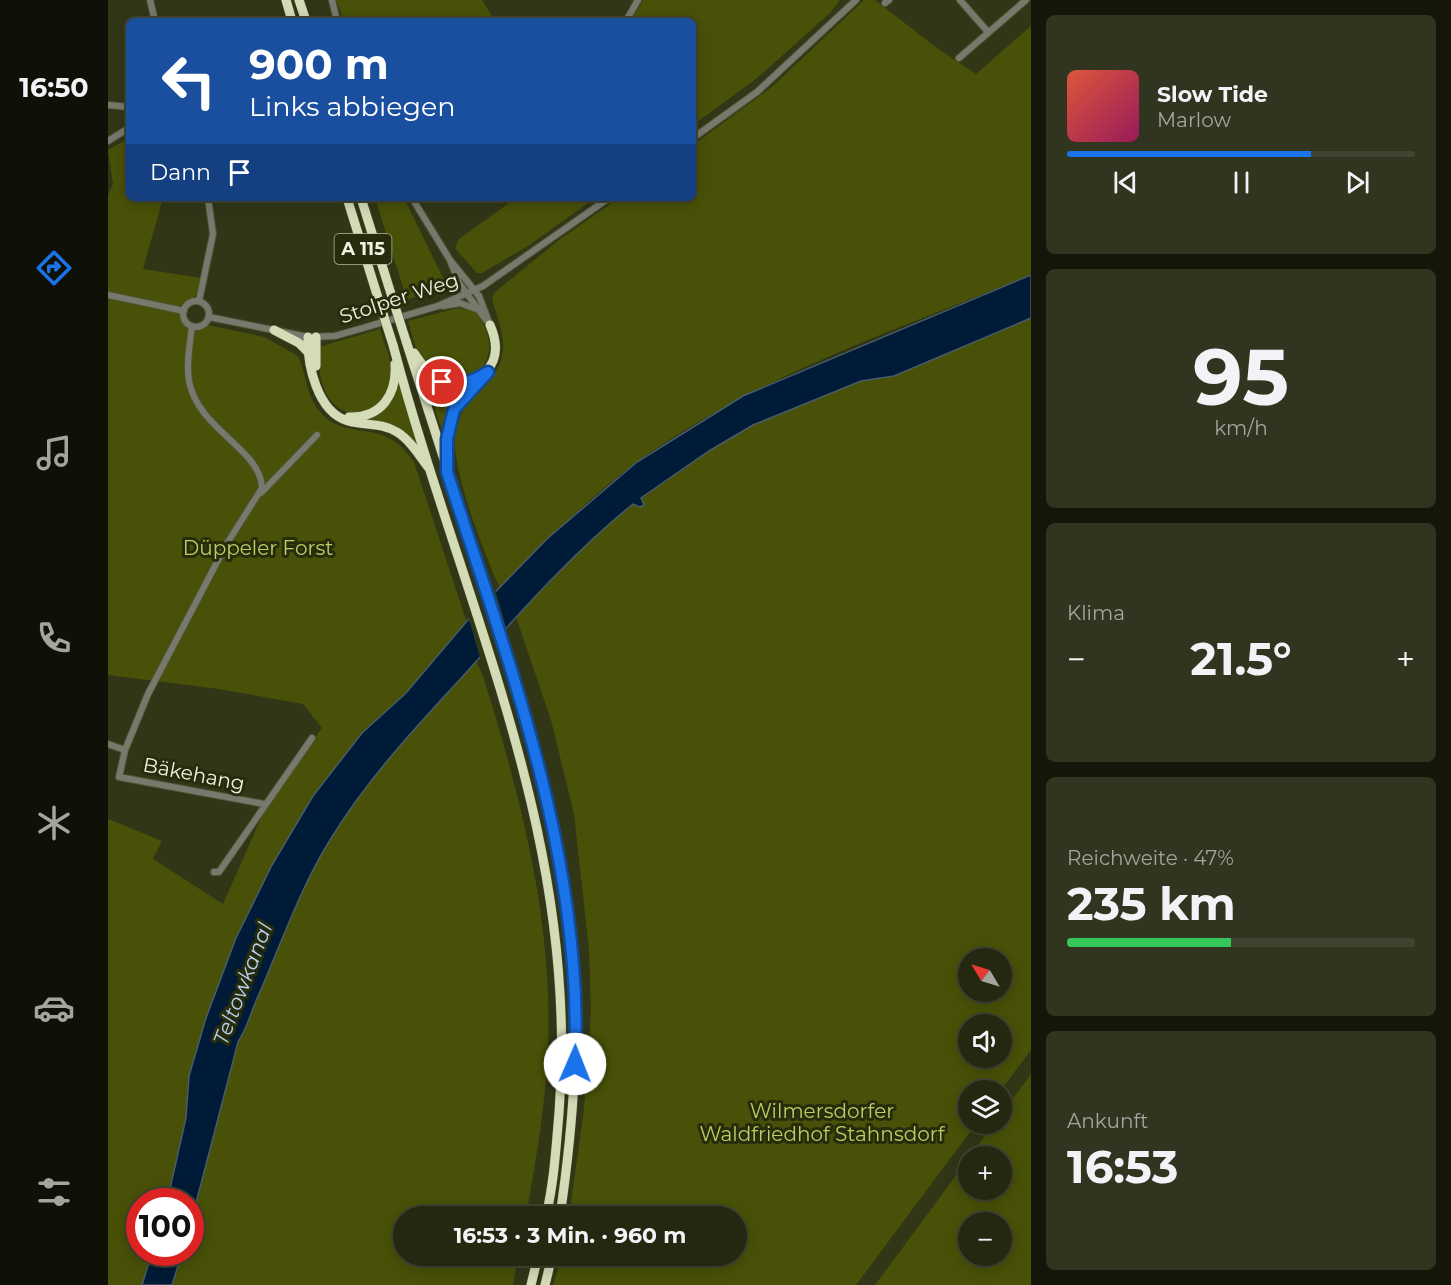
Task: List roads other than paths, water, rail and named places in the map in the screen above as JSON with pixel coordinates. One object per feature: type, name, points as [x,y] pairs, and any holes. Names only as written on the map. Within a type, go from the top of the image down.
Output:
[{"type":"highway","points":[[286,0],[291,18]]},
{"type":"highway","points":[[299,0],[305,18]]},
{"type":"highway","name":"A 115","points":[[348,201],[495,671],[535,812],[551,893],[559,961],[562,1075],[547,1206]]},
{"type":"highway","name":"A 115","points":[[362,201],[510,666],[549,807],[570,926],[576,1049],[572,1135],[561,1206]]},
{"type":"highway","points":[[447,472],[447,439],[454,409],[488,372],[496,345],[490,325]]},
{"type":"highway","points":[[274,330],[299,343],[308,352],[320,395],[335,414],[348,421],[381,425],[399,433],[416,450],[434,477]]},
{"type":"highway","points":[[308,352],[312,337]]},
{"type":"highway","points":[[312,337],[316,381]]},
{"type":"highway","points":[[406,341],[425,370],[442,382],[461,384],[488,372]]},
{"type":"highway","points":[[335,414],[358,417],[377,411],[384,405],[394,384],[394,348]]},
{"type":"highway","points":[[531,1285],[536,1266]]},
{"type":"highway","points":[[545,1285],[550,1266]]},
{"type":"street","points":[[150,0],[154,18]]},
{"type":"street","points":[[332,0],[336,18]]},
{"type":"street","points":[[629,18],[638,0]]},
{"type":"street","points":[[696,136],[769,82],[856,0]]},
{"type":"street","points":[[960,0],[988,32]]},
{"type":"street","points":[[959,57],[1026,0]]},
{"type":"street","points":[[108,105],[126,107]]},
{"type":"street","points":[[108,141],[126,130]]},
{"type":"street","points":[[199,301],[213,234],[208,201]]},
{"type":"street","points":[[414,201],[450,260],[467,294],[490,325]]},
{"type":"street","name":"Stolper Weg","points":[[209,316],[312,337],[335,336],[438,306],[475,290],[525,259],[605,201]]},
{"type":"street","points":[[450,260],[475,290],[490,325]]},
{"type":"street","points":[[108,295],[184,311]]},
{"type":"street","points":[[199,301],[207,307],[209,316],[204,324],[192,326],[184,318],[184,311],[192,302],[199,301]]},
{"type":"street","points":[[438,306],[466,304],[479,311]]},
{"type":"street","points":[[192,326],[188,366],[189,381],[196,402],[207,420],[255,466],[262,482],[260,494]]},
{"type":"street","points":[[108,744],[125,750],[156,680],[226,545],[260,494],[317,435]]},
{"type":"street","name":"Bäkehang","points":[[214,873],[219,872],[264,804],[312,738]]},
{"type":"street","name":"Bäkehang","points":[[125,750],[118,777],[264,804]]},
{"type":"water","name":"Teltowkanal","points":[[1031,275],[1031,318],[894,376],[861,381],[753,425],[709,451],[641,498],[644,505],[640,507],[633,504],[588,543],[525,608],[393,754],[360,796],[330,840],[299,899],[238,1042],[200,1188],[170,1188],[186,1118],[189,1076],[206,1018],[236,938],[272,865],[313,796],[362,733],[406,693],[467,621],[548,538],[637,462],[743,396]]},
{"type":"water","points":[[148,1266],[178,1266],[172,1285],[142,1285]]},
{"type":"park label","name":"Düppeler Forst","points":[[258,548]]},
{"type":"park label","name":"Wilmersdorfer Waldfriedhof Stahnsdorf","points":[[822,1122]]}]
